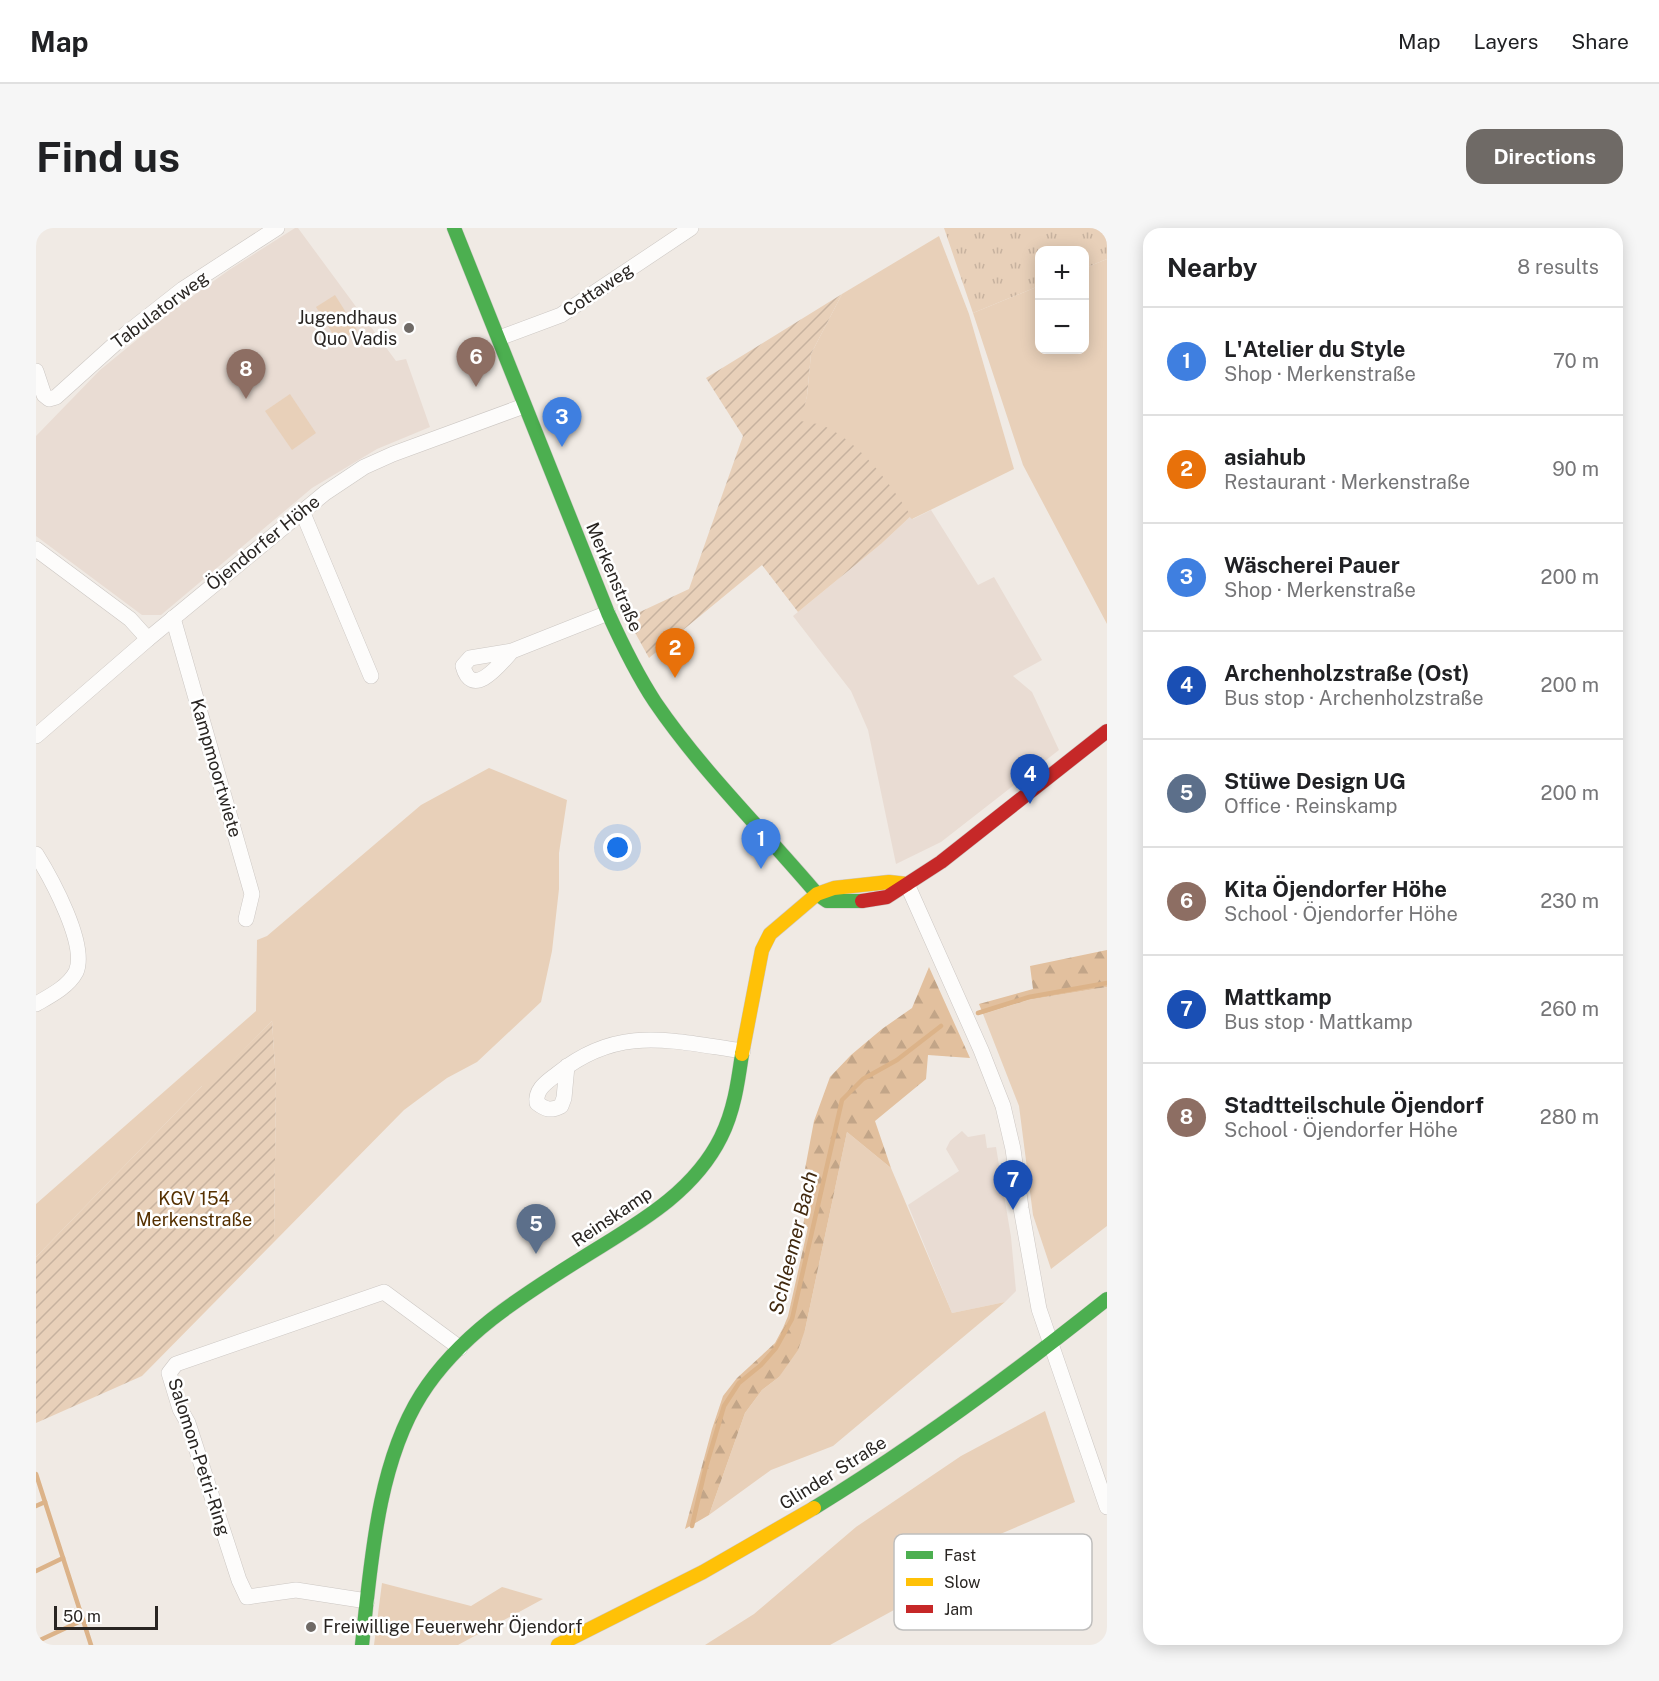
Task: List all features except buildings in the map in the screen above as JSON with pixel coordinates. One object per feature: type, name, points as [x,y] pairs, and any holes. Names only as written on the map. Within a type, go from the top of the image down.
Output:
[{"type":"street","name":"Tabulatorweg","points":[[36,371],[44,395],[49,399],[65,391],[127,333],[183,289],[277,228]]},
{"type":"street","name":"Merkenstraße","points":[[454,228],[608,613],[636,671],[690,748],[817,894]]},
{"type":"street","name":"Cottaweg","points":[[499,338],[561,315],[691,228]]},
{"type":"street","name":"Öjendorfer Höhe","points":[[36,736],[148,639],[324,493],[364,467],[393,454],[524,406]]},
{"type":"street","points":[[302,511],[371,676]]},
{"type":"street","points":[[36,549],[130,619],[148,639]]},
{"type":"street","points":[[512,651],[608,613]]},
{"type":"street","name":"Kampmoortwiete","points":[[173,618],[252,894],[246,919]]},
{"type":"street","points":[[817,894],[828,901],[866,902],[887,897],[941,862],[1107,731]]},
{"type":"street","points":[[36,854],[52,879],[76,939],[79,963],[70,981],[36,1004]]},
{"type":"street","points":[[907,884],[1004,1106],[1014,1149],[1035,1291],[1050,1345],[1107,1508]]},
{"type":"street","name":"Reinskamp","points":[[362,1645],[375,1535],[390,1468],[406,1422],[432,1381],[460,1348],[491,1319],[651,1215],[678,1193],[702,1167],[724,1132],[734,1103],[762,950],[770,934],[817,894]]},
{"type":"street","points":[[567,1066],[608,1044],[630,1040],[660,1039],[743,1051]]},
{"type":"street","name":"Salomon-Petri-Ring","points":[[367,1601],[296,1590],[248,1597],[239,1580],[188,1423],[180,1409],[169,1373],[176,1364],[384,1292],[460,1348]]},
{"type":"street","name":"Glinder Straße","points":[[558,1645],[647,1603],[802,1515],[934,1430],[1013,1374],[1107,1299]]},
{"type":"shaded area","points":[[298,228],[396,361],[406,359],[430,427],[377,449],[312,488],[161,615],[142,615],[36,536],[36,436],[100,370],[172,311],[229,270]]},
{"type":"shaded area","points":[[931,510],[978,585],[994,577],[1042,660],[1013,676],[1032,692],[1059,750],[941,842],[896,864],[868,730],[851,691],[793,616],[881,544],[911,516],[913,519]]},
{"type":"shaded area","points":[[962,1131],[968,1137],[985,1134],[987,1148],[996,1147],[1011,1237],[1016,1291],[1005,1302],[952,1313],[908,1205],[959,1171],[946,1149],[950,1141]]},
{"type":"green space","points":[[944,228],[1107,228],[1107,259],[1089,266],[1089,246],[1035,246],[1035,288],[973,313]]},
{"type":"green space","points":[[939,236],[969,314],[1014,469],[912,519],[800,421],[807,396],[811,354],[842,294]]},
{"type":"green space","points":[[1107,259],[1107,624],[1023,465],[973,313],[1035,288],[1035,354],[1089,354],[1089,266]]},
{"type":"green space","points":[[842,294],[811,354],[807,396],[801,421],[825,426],[841,435],[875,467],[911,516],[881,544],[798,612],[762,565],[649,658],[627,618],[689,589],[743,436],[706,378]]},
{"type":"green space","points":[[335,295],[357,330],[338,342],[316,307]]},
{"type":"green space","points":[[290,394],[316,433],[292,450],[265,411]]},
{"type":"green space","points":[[489,768],[567,800],[559,853],[559,889],[552,951],[541,1002],[477,1062],[447,1078],[404,1110],[274,1242],[276,1081],[272,1021],[208,1086],[202,1086],[36,1257],[36,1204],[256,1011],[257,940],[267,936],[421,805]]},
{"type":"green space","points":[[1107,950],[1107,987],[1028,1000],[983,1014],[979,1004],[1033,989],[1030,966]]},
{"type":"green space","points":[[929,967],[970,1058],[928,1055],[926,1079],[875,1121],[891,1168],[847,1132],[805,1330],[798,1350],[779,1377],[762,1390],[745,1413],[709,1515],[685,1529],[723,1396],[737,1378],[775,1343],[788,1316],[808,1227],[803,1226],[813,1170],[805,1169],[814,1121],[830,1077],[851,1055],[912,1008]]},
{"type":"green space","points":[[1107,987],[1107,1226],[1051,1269],[1033,1215],[1019,1106],[983,1014],[1028,1000]]},
{"type":"green space","name":"KGV 154 Merkenstraße","points":[[272,1021],[276,1081],[274,1242],[142,1376],[36,1423],[36,1257],[202,1086],[208,1085]]},
{"type":"green space","points":[[847,1132],[891,1168],[952,1313],[1005,1302],[833,1446],[771,1470],[709,1515],[745,1413],[762,1390],[779,1377],[805,1330]]},
{"type":"green space","points":[[1045,1411],[1075,1502],[1000,1534],[894,1534],[894,1610],[830,1645],[705,1645],[754,1614],[856,1527],[961,1456]]},
{"type":"green space","points":[[382,1583],[471,1606],[502,1587],[543,1599],[458,1645],[374,1645]]},
{"type":"waterway","name":"Schleemer Bach","points":[[978,1013],[1029,997],[1107,983]]},
{"type":"waterway","name":"Schleemer Bach","points":[[692,1526],[705,1470],[724,1406],[739,1383],[761,1365],[776,1348],[792,1319],[842,1100],[863,1079],[897,1060],[941,1026]]},
{"type":"waterway","points":[[36,1474],[91,1645]]},
{"type":"waterway","points":[[36,1506],[45,1502]]},
{"type":"waterway","points":[[36,1571],[63,1558]]},
{"type":"waterway","points":[[36,1642],[83,1620]]},
{"type":"traffic: fast","points":[[454,228],[608,613],[648,691],[693,752],[817,894],[827,901],[862,901]]},
{"type":"traffic: fast","points":[[362,1645],[373,1549],[385,1484],[394,1452],[421,1395],[453,1354],[492,1319],[535,1288],[659,1208],[694,1176],[709,1158],[729,1117],[742,1054]]},
{"type":"traffic: fast","points":[[814,1508],[964,1408],[1107,1299]]},
{"type":"traffic: slow","points":[[742,1054],[762,950],[770,934],[817,894],[834,888],[889,882],[907,884]]},
{"type":"traffic: slow","points":[[558,1645],[703,1572],[814,1508]]},
{"type":"traffic: jam","points":[[862,901],[887,897],[941,862],[1107,731]]},
{"type":"place","name":"Jugendhaus Quo Vadis","points":[[409,328]]},
{"type":"place","name":"Kita Öjendorfer Höhe","points":[[476,387]]},
{"type":"place","name":"Stadtteilschule Öjendorf","points":[[246,399]]},
{"type":"place","name":"Wäscherei Pauer","points":[[562,447]]},
{"type":"place","name":"asiahub","points":[[675,678]]},
{"type":"place","name":"Archenholzstraße (Ost)","points":[[1030,804]]},
{"type":"place","name":"L'Atelier du Style","points":[[761,869]]},
{"type":"place","name":"Mattkamp","points":[[1013,1210]]},
{"type":"place","name":"Stüwe Design UG","points":[[536,1254]]},
{"type":"place","name":"Freiwillige Feuerwehr Öjendorf","points":[[311,1627]]}]
